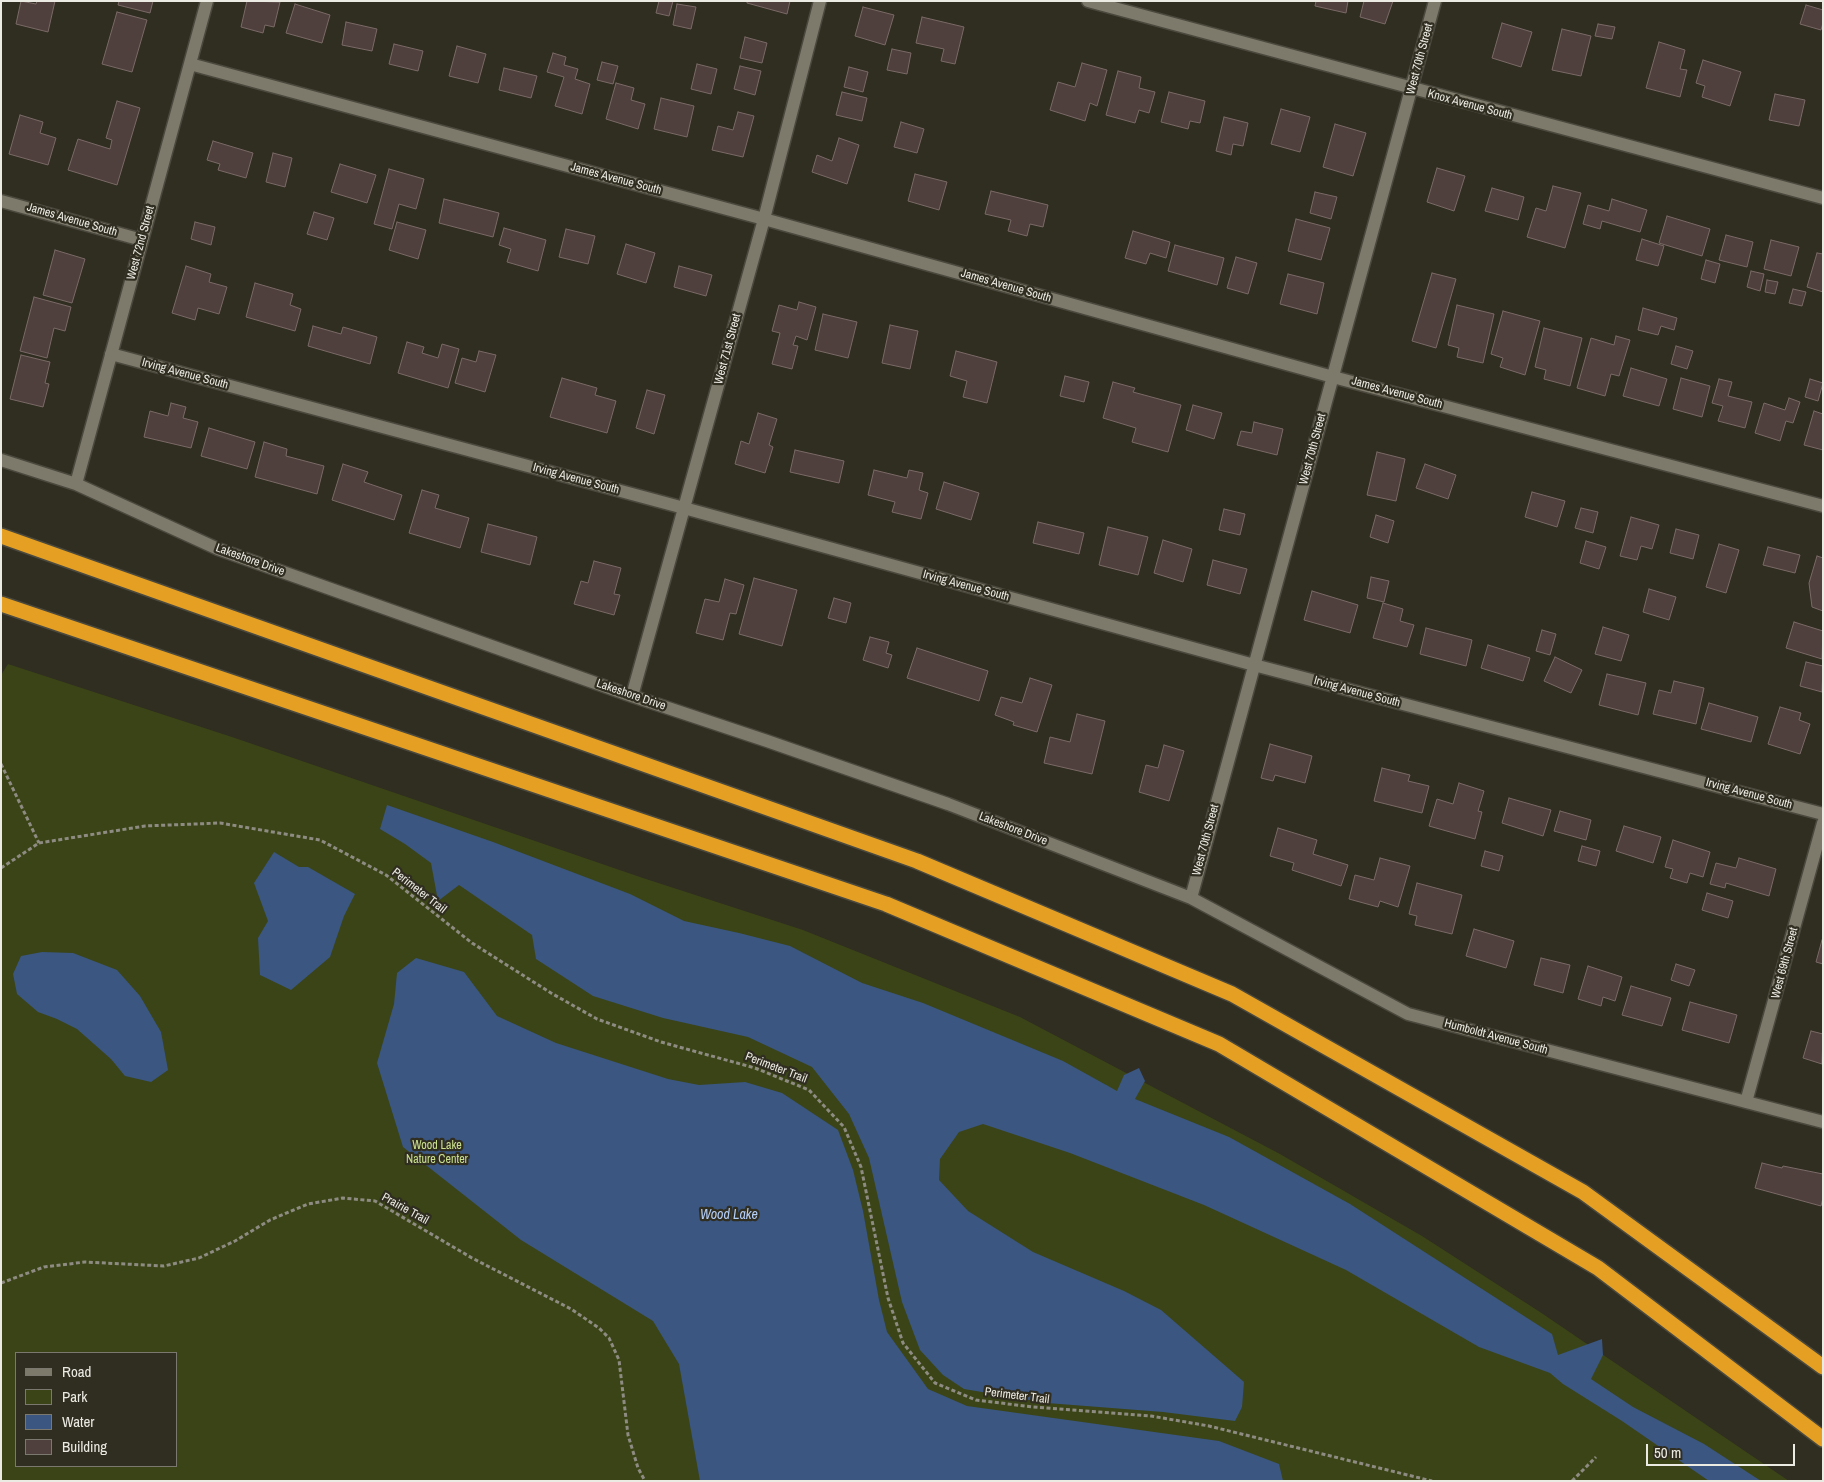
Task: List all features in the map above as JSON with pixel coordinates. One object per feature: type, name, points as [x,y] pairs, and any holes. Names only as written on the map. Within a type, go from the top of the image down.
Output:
[{"type":"highway","points":[[1,536],[917,860],[1232,994],[1583,1192],[1823,1367]]},
{"type":"highway","points":[[1,604],[886,904],[1219,1044],[1598,1268],[1823,1439]]},
{"type":"street","name":"West 72nd Street","points":[[76,484],[207,1]]},
{"type":"street","name":"West 71st Street","points":[[632,696],[764,219],[820,1]]},
{"type":"street","name":"Knox Avenue South","points":[[1088,1],[1823,198]]},
{"type":"street","name":"West 70th Street","points":[[1191,898],[1436,1]]},
{"type":"street","name":"James Avenue South","points":[[190,64],[764,219],[1333,377],[1823,506]]},
{"type":"street","name":"James Avenue South","points":[[1,201],[142,240]]},
{"type":"street","name":"Irving Avenue South","points":[[111,354],[684,508],[1254,665],[1823,814]]},
{"type":"street","points":[[1,460],[76,484]]},
{"type":"street","name":"Lakeshore Drive","points":[[76,484],[218,549],[632,696],[767,740],[948,804],[1191,898]]},
{"type":"street","name":"West 69th Street","points":[[1746,1102],[1823,823]]},
{"type":"street","name":"Humboldt Avenue South","points":[[1191,898],[1408,1014],[1823,1122]]},
{"type":"path","points":[[1,764],[39,843]]},
{"type":"path","name":"Perimeter Trail","points":[[1,868],[39,843],[145,826],[220,823],[320,840],[386,875],[472,943],[596,1019],[661,1042],[755,1068],[810,1090],[844,1127],[858,1159],[888,1298],[902,1342],[935,1382],[976,1400],[1033,1408],[1151,1416],[1209,1426],[1432,1481]]},
{"type":"path","name":"Prairie Trail","points":[[1,1283],[44,1266],[85,1262],[164,1266],[199,1258],[235,1241],[270,1220],[308,1204],[343,1198],[375,1201],[472,1258],[571,1309],[610,1338],[619,1360],[628,1435],[638,1468],[645,1481]]},
{"type":"path","points":[[1572,1481],[1596,1456]]},
{"type":"green space","name":"Wood Lake Nature Center","points":[[8,664],[232,737],[643,878],[803,930],[1020,1017],[1280,1154],[1422,1236],[1540,1312],[1789,1481],[1,1481],[1,675]]},
{"type":"water","points":[[387,805],[493,842],[630,894],[684,921],[790,946],[862,983],[923,1003],[1063,1061],[1117,1091],[1124,1075],[1139,1068],[1145,1081],[1135,1099],[1229,1137],[1350,1204],[1552,1334],[1558,1355],[1602,1339],[1603,1355],[1591,1379],[1633,1407],[1704,1444],[1761,1481],[1709,1481],[1622,1421],[1563,1384],[1550,1373],[1479,1347],[1346,1270],[1204,1205],[1070,1153],[983,1124],[959,1132],[940,1159],[939,1180],[968,1211],[1033,1252],[1124,1291],[1161,1310],[1244,1382],[1242,1407],[1235,1421],[1163,1412],[1047,1403],[964,1389],[943,1375],[920,1350],[902,1302],[869,1158],[849,1114],[812,1067],[748,1037],[663,1018],[593,996],[536,959],[532,935],[459,885],[438,901],[431,863],[380,829]]},
{"type":"water","points":[[274,852],[299,867],[308,867],[355,894],[344,916],[330,957],[291,990],[260,975],[258,938],[268,921],[254,883]]},
{"type":"water","points":[[42,952],[73,953],[117,970],[140,996],[161,1032],[168,1070],[151,1082],[125,1076],[111,1059],[77,1029],[38,1012],[17,994],[13,974],[21,956]]},
{"type":"water","name":"Wood Lake","points":[[416,958],[464,972],[497,1016],[556,1043],[668,1079],[699,1085],[745,1082],[782,1093],[838,1130],[853,1170],[863,1211],[879,1300],[887,1332],[928,1389],[967,1406],[1219,1441],[1279,1464],[1283,1481],[700,1481],[679,1364],[653,1321],[521,1240],[403,1147],[377,1063],[394,1004],[397,973]]},
{"type":"building","points":[[21,1],[36,4],[37,1],[55,1],[48,32],[16,24]]},
{"type":"building","points":[[119,1],[153,1],[150,13],[118,5]]},
{"type":"building","points":[[247,1],[280,2],[274,27],[265,25],[263,33],[241,27]]},
{"type":"building","points":[[659,1],[673,1],[669,16],[656,13]]},
{"type":"building","points":[[747,1],[790,1],[787,14],[747,3]]},
{"type":"building","points":[[1316,1],[1348,1],[1346,13],[1315,6]]},
{"type":"building","points":[[1364,1],[1393,1],[1385,24],[1360,17]]},
{"type":"building","points":[[295,4],[330,15],[322,43],[286,33]]},
{"type":"building","points":[[677,4],[696,7],[691,29],[673,25]]},
{"type":"building","points":[[1806,5],[1823,10],[1821,30],[1800,24]]},
{"type":"building","points":[[863,7],[894,15],[885,45],[855,36]]},
{"type":"building","points":[[117,12],[147,20],[132,72],[102,64]]},
{"type":"building","points":[[922,17],[964,27],[955,64],[941,61],[944,49],[916,43]]},
{"type":"building","points":[[346,22],[377,29],[372,51],[342,45]]},
{"type":"building","points":[[1502,23],[1532,32],[1521,67],[1492,58]]},
{"type":"building","points":[[1598,24],[1615,27],[1612,39],[1595,36]]},
{"type":"building","points":[[1562,29],[1591,36],[1581,76],[1552,70]]},
{"type":"building","points":[[745,37],[767,43],[762,63],[740,58]]},
{"type":"building","points":[[1659,42],[1685,50],[1680,69],[1687,70],[1680,97],[1646,88]]},
{"type":"building","points":[[394,44],[423,51],[418,71],[389,64]]},
{"type":"building","points":[[457,46],[486,54],[478,83],[449,76]]},
{"type":"building","points":[[892,49],[911,53],[907,74],[887,70]]},
{"type":"building","points":[[553,53],[566,57],[564,65],[578,69],[575,79],[590,84],[582,114],[555,106],[564,77],[547,72]]},
{"type":"building","points":[[1703,60],[1741,72],[1730,106],[1702,97],[1705,86],[1696,83]]},
{"type":"building","points":[[602,62],[618,66],[613,84],[597,80]]},
{"type":"building","points":[[1082,63],[1107,70],[1097,106],[1090,103],[1085,121],[1050,110],[1058,82],[1075,87]]},
{"type":"building","points":[[697,64],[717,69],[711,94],[691,89]]},
{"type":"building","points":[[740,66],[761,71],[755,95],[734,89]]},
{"type":"building","points":[[849,67],[868,72],[863,92],[844,87]]},
{"type":"building","points":[[504,68],[537,76],[531,98],[499,90]]},
{"type":"building","points":[[1118,71],[1141,77],[1139,88],[1155,92],[1149,113],[1139,110],[1135,123],[1106,115]]},
{"type":"building","points":[[616,83],[634,88],[631,100],[645,104],[638,129],[606,119]]},
{"type":"building","points":[[842,92],[867,98],[862,121],[836,115]]},
{"type":"building","points":[[1169,92],[1205,101],[1200,123],[1190,121],[1188,129],[1161,122]]},
{"type":"building","points":[[1775,94],[1805,100],[1799,126],[1769,120]]},
{"type":"building","points":[[661,98],[694,106],[687,137],[654,129]]},
{"type":"building","points":[[117,101],[140,108],[117,185],[68,170],[78,139],[110,149],[112,140],[106,138]]},
{"type":"building","points":[[1281,109],[1310,117],[1300,152],[1271,144]]},
{"type":"building","points":[[738,112],[754,116],[743,157],[712,150],[718,126],[733,130]]},
{"type":"building","points":[[20,115],[43,122],[40,133],[56,138],[48,165],[9,154]]},
{"type":"building","points":[[1224,117],[1248,123],[1243,146],[1233,144],[1231,155],[1216,151]]},
{"type":"building","points":[[901,122],[924,129],[917,153],[894,147]]},
{"type":"building","points":[[1335,124],[1366,133],[1353,176],[1323,167]]},
{"type":"building","points":[[839,138],[859,145],[847,184],[812,172],[817,155],[832,161]]},
{"type":"building","points":[[213,141],[253,153],[246,178],[218,170],[220,164],[207,160]]},
{"type":"building","points":[[273,153],[292,158],[285,187],[266,182]]},
{"type":"building","points":[[340,164],[376,175],[367,203],[331,192]]},
{"type":"building","points":[[1437,168],[1465,176],[1454,211],[1427,202]]},
{"type":"building","points":[[389,169],[424,179],[416,209],[399,204],[392,229],[374,224]]},
{"type":"building","points":[[915,174],[947,182],[939,210],[908,201]]},
{"type":"building","points":[[1553,186],[1581,193],[1565,248],[1527,237],[1536,208],[1546,211]]},
{"type":"building","points":[[1492,188],[1524,197],[1518,220],[1485,211]]},
{"type":"building","points":[[991,191],[1048,205],[1043,227],[1030,224],[1027,236],[1008,231],[1011,220],[985,214]]},
{"type":"building","points":[[1315,192],[1337,197],[1331,219],[1310,213]]},
{"type":"building","points":[[444,199],[499,213],[493,237],[439,223]]},
{"type":"building","points":[[1612,199],[1647,210],[1640,232],[1602,221],[1600,229],[1583,224],[1588,205],[1609,211]]},
{"type":"building","points":[[314,212],[334,218],[327,240],[307,234]]},
{"type":"building","points":[[1667,216],[1710,229],[1702,256],[1659,243]]},
{"type":"building","points":[[1296,219],[1330,228],[1321,260],[1288,251]]},
{"type":"building","points":[[195,222],[215,227],[211,245],[191,239]]},
{"type":"building","points":[[397,222],[426,230],[418,259],[389,250]]},
{"type":"building","points":[[504,228],[546,240],[538,271],[507,262],[511,249],[499,245]]},
{"type":"building","points":[[566,229],[595,236],[588,264],[559,257]]},
{"type":"building","points":[[1133,231],[1170,242],[1166,258],[1150,253],[1146,264],[1125,258]]},
{"type":"building","points":[[1726,235],[1753,242],[1747,267],[1719,260]]},
{"type":"building","points":[[1642,239],[1664,246],[1658,266],[1636,260]]},
{"type":"building","points":[[1771,240],[1799,247],[1791,276],[1764,269]]},
{"type":"building","points":[[626,244],[655,253],[646,283],[617,274]]},
{"type":"building","points":[[1175,245],[1224,258],[1217,285],[1168,271]]},
{"type":"building","points":[[55,250],[85,259],[72,303],[43,295]]},
{"type":"building","points":[[1817,253],[1823,254],[1823,292],[1807,287]]},
{"type":"building","points":[[1236,257],[1257,263],[1248,294],[1227,288]]},
{"type":"building","points":[[1706,260],[1720,264],[1715,283],[1701,279]]},
{"type":"building","points":[[186,266],[211,274],[209,282],[227,287],[219,314],[198,308],[195,320],[172,313]]},
{"type":"building","points":[[679,266],[712,275],[706,296],[674,287]]},
{"type":"building","points":[[1751,271],[1764,274],[1760,291],[1747,287]]},
{"type":"building","points":[[1432,273],[1456,279],[1436,348],[1412,341]]},
{"type":"building","points":[[1288,274],[1324,283],[1317,314],[1280,304]]},
{"type":"building","points":[[1767,280],[1778,282],[1775,294],[1765,292]]},
{"type":"building","points":[[255,283],[293,294],[290,305],[301,309],[295,331],[246,317]]},
{"type":"building","points":[[1793,289],[1806,292],[1802,306],[1789,303]]},
{"type":"building","points":[[34,297],[71,307],[65,331],[54,328],[47,358],[20,351]]},
{"type":"building","points":[[799,302],[816,307],[807,340],[796,336],[793,345],[798,346],[792,369],[772,364],[780,333],[772,331],[779,305],[797,310]]},
{"type":"building","points":[[1457,305],[1494,314],[1483,363],[1457,357],[1459,348],[1448,345]]},
{"type":"building","points":[[1643,308],[1677,318],[1674,330],[1661,326],[1658,335],[1638,330]]},
{"type":"building","points":[[1503,311],[1540,321],[1525,375],[1500,367],[1503,358],[1491,354]]},
{"type":"building","points":[[823,314],[857,322],[848,358],[815,350]]},
{"type":"building","points":[[890,325],[918,331],[910,369],[882,363]]},
{"type":"building","points":[[313,326],[341,334],[343,327],[377,337],[370,364],[308,346]]},
{"type":"building","points":[[1544,328],[1582,338],[1570,386],[1544,379],[1546,370],[1535,367]]},
{"type":"building","points":[[1616,336],[1630,340],[1619,376],[1611,374],[1605,396],[1577,388],[1591,338],[1614,345]]},
{"type":"building","points":[[407,342],[424,347],[422,353],[438,358],[442,344],[459,349],[448,388],[398,373]]},
{"type":"building","points":[[1676,346],[1693,351],[1687,369],[1671,364]]},
{"type":"building","points":[[479,351],[496,355],[485,392],[455,383],[462,358],[476,362]]},
{"type":"building","points":[[956,351],[997,362],[987,403],[963,397],[967,381],[950,376]]},
{"type":"building","points":[[21,355],[50,362],[45,383],[49,384],[43,407],[10,399]]},
{"type":"building","points":[[1631,368],[1667,379],[1659,406],[1623,396]]},
{"type":"building","points":[[1065,376],[1089,382],[1084,402],[1060,396]]},
{"type":"building","points":[[562,378],[597,388],[595,395],[616,401],[607,433],[550,417]]},
{"type":"building","points":[[1681,378],[1710,386],[1702,417],[1673,409]]},
{"type":"building","points":[[1719,379],[1732,382],[1728,396],[1752,402],[1745,428],[1718,421],[1723,406],[1712,403]]},
{"type":"building","points":[[1810,379],[1823,383],[1818,401],[1805,397]]},
{"type":"building","points":[[1113,382],[1135,388],[1133,392],[1181,405],[1168,452],[1132,442],[1136,428],[1103,418]]},
{"type":"building","points":[[647,390],[665,395],[654,434],[636,428]]},
{"type":"building","points":[[1789,398],[1800,402],[1793,423],[1786,421],[1780,441],[1755,433],[1764,403],[1785,410]]},
{"type":"building","points":[[171,403],[186,407],[183,418],[198,422],[191,448],[144,437],[150,411],[168,416]]},
{"type":"building","points":[[1193,405],[1222,413],[1214,439],[1186,430]]},
{"type":"building","points":[[1814,411],[1823,414],[1823,450],[1804,445]]},
{"type":"building","points":[[758,413],[777,419],[769,445],[773,447],[765,473],[735,464],[741,441],[749,444]]},
{"type":"building","points":[[1254,422],[1283,429],[1277,455],[1237,445],[1241,431],[1252,433]]},
{"type":"building","points":[[209,428],[255,442],[247,469],[201,456]]},
{"type":"building","points":[[264,442],[287,449],[286,456],[324,466],[317,494],[255,477]]},
{"type":"building","points":[[795,450],[844,461],[839,483],[790,472]]},
{"type":"building","points":[[1377,452],[1405,459],[1396,501],[1367,495]]},
{"type":"building","points":[[343,464],[368,472],[364,482],[402,495],[394,520],[332,500]]},
{"type":"building","points":[[1425,464],[1456,475],[1448,499],[1416,488]]},
{"type":"building","points":[[874,470],[907,478],[909,470],[923,473],[919,490],[928,493],[921,519],[892,512],[895,502],[868,495]]},
{"type":"building","points":[[944,482],[979,493],[971,520],[936,509]]},
{"type":"building","points":[[422,490],[439,495],[435,508],[469,518],[460,548],[409,533]]},
{"type":"building","points":[[1532,492],[1565,501],[1557,527],[1525,517]]},
{"type":"building","points":[[1581,508],[1598,512],[1593,533],[1575,528]]},
{"type":"building","points":[[1224,509],[1245,514],[1240,535],[1219,530]]},
{"type":"building","points":[[1376,515],[1394,521],[1388,543],[1370,537]]},
{"type":"building","points":[[1631,517],[1659,525],[1652,549],[1641,546],[1637,560],[1620,556]]},
{"type":"building","points":[[1038,522],[1084,533],[1079,554],[1033,543]]},
{"type":"building","points":[[488,524],[537,537],[530,565],[481,552]]},
{"type":"building","points":[[1108,527],[1148,537],[1138,575],[1099,565]]},
{"type":"building","points":[[1676,529],[1699,535],[1693,559],[1670,553]]},
{"type":"building","points":[[1163,540],[1192,549],[1183,582],[1154,573]]},
{"type":"building","points":[[1586,541],[1606,547],[1599,569],[1580,563]]},
{"type":"building","points":[[1719,544],[1739,550],[1726,593],[1706,587]]},
{"type":"building","points":[[1768,547],[1800,555],[1795,573],[1763,565]]},
{"type":"building","points":[[1817,556],[1823,558],[1823,611],[1812,607],[1809,583]]},
{"type":"building","points":[[1213,560],[1247,569],[1240,594],[1207,585]]},
{"type":"building","points":[[594,561],[621,568],[614,594],[620,595],[614,615],[574,604],[581,581],[588,583]]},
{"type":"building","points":[[1371,577],[1389,581],[1384,602],[1367,598]]},
{"type":"building","points":[[754,578],[797,590],[782,646],[739,634]]},
{"type":"building","points":[[725,579],[744,585],[736,614],[730,613],[723,640],[696,633],[705,599],[719,602]]},
{"type":"building","points":[[1649,589],[1676,597],[1669,620],[1643,612]]},
{"type":"building","points":[[1312,591],[1358,605],[1350,633],[1304,620]]},
{"type":"building","points":[[834,598],[851,603],[846,623],[828,618]]},
{"type":"building","points":[[1383,603],[1403,609],[1400,621],[1414,625],[1407,647],[1373,638]]},
{"type":"building","points":[[1794,622],[1823,631],[1822,659],[1786,648]]},
{"type":"building","points":[[1603,627],[1629,635],[1621,661],[1595,654]]},
{"type":"building","points":[[1426,628],[1472,640],[1466,666],[1420,654]]},
{"type":"building","points":[[1542,630],[1556,634],[1550,655],[1536,651]]},
{"type":"building","points":[[870,637],[889,642],[886,653],[892,655],[888,668],[863,660]]},
{"type":"building","points":[[1488,645],[1530,658],[1523,681],[1481,668]]},
{"type":"building","points":[[917,648],[988,671],[979,701],[907,678]]},
{"type":"building","points":[[1555,657],[1582,670],[1571,693],[1544,681]]},
{"type":"building","points":[[1806,662],[1823,666],[1822,692],[1800,686]]},
{"type":"building","points":[[1607,674],[1646,683],[1638,715],[1599,705]]},
{"type":"building","points":[[1030,678],[1052,685],[1037,732],[1013,725],[1014,722],[995,715],[1001,697],[1022,703]]},
{"type":"building","points":[[1674,681],[1704,688],[1696,724],[1653,714],[1659,690],[1671,693]]},
{"type":"building","points":[[1709,703],[1758,717],[1751,742],[1701,729]]},
{"type":"building","points":[[1780,707],[1801,713],[1799,720],[1810,724],[1800,754],[1768,744]]},
{"type":"building","points":[[1077,714],[1105,721],[1092,774],[1044,763],[1050,737],[1070,742]]},
{"type":"building","points":[[1270,744],[1312,756],[1305,783],[1275,775],[1273,781],[1261,778]]},
{"type":"building","points":[[1164,745],[1184,751],[1169,801],[1139,792],[1146,765],[1158,768]]},
{"type":"building","points":[[1382,768],[1410,775],[1408,781],[1429,786],[1422,813],[1374,801]]},
{"type":"building","points":[[1459,783],[1484,791],[1478,811],[1482,812],[1475,839],[1429,826],[1437,799],[1453,804]]},
{"type":"building","points":[[1509,798],[1551,810],[1543,836],[1502,823]]},
{"type":"building","points":[[1560,811],[1591,820],[1586,840],[1554,831]]},
{"type":"building","points":[[1624,826],[1661,837],[1653,863],[1616,851]]},
{"type":"building","points":[[1278,828],[1317,840],[1313,854],[1348,865],[1341,886],[1292,870],[1294,863],[1270,856]]},
{"type":"building","points":[[1673,840],[1710,852],[1703,877],[1690,873],[1687,883],[1670,878],[1673,869],[1665,867]]},
{"type":"building","points":[[1582,846],[1600,851],[1596,866],[1578,861]]},
{"type":"building","points":[[1485,851],[1503,856],[1499,871],[1481,866]]},
{"type":"building","points":[[1380,858],[1410,866],[1398,907],[1380,901],[1378,907],[1349,899],[1355,875],[1374,880]]},
{"type":"building","points":[[1739,858],[1776,869],[1769,896],[1726,883],[1725,888],[1710,884],[1716,863],[1736,868]]},
{"type":"building","points":[[1417,883],[1462,895],[1452,934],[1415,925],[1417,916],[1409,914]]},
{"type":"building","points":[[1707,893],[1733,901],[1728,918],[1702,910]]},
{"type":"building","points":[[1474,929],[1514,941],[1506,968],[1466,956]]},
{"type":"building","points":[[1823,940],[1823,964],[1816,962]]},
{"type":"building","points":[[1541,958],[1570,965],[1563,993],[1534,985]]},
{"type":"building","points":[[1676,964],[1695,970],[1689,986],[1671,980]]},
{"type":"building","points":[[1588,966],[1622,977],[1615,1001],[1603,997],[1601,1006],[1578,999]]},
{"type":"building","points":[[1631,986],[1671,998],[1662,1026],[1622,1015]]},
{"type":"building","points":[[1690,1002],[1737,1015],[1729,1043],[1682,1030]]},
{"type":"building","points":[[1811,1031],[1823,1034],[1822,1064],[1803,1058]]},
{"type":"building","points":[[1762,1163],[1823,1174],[1821,1206],[1755,1188]]}]
